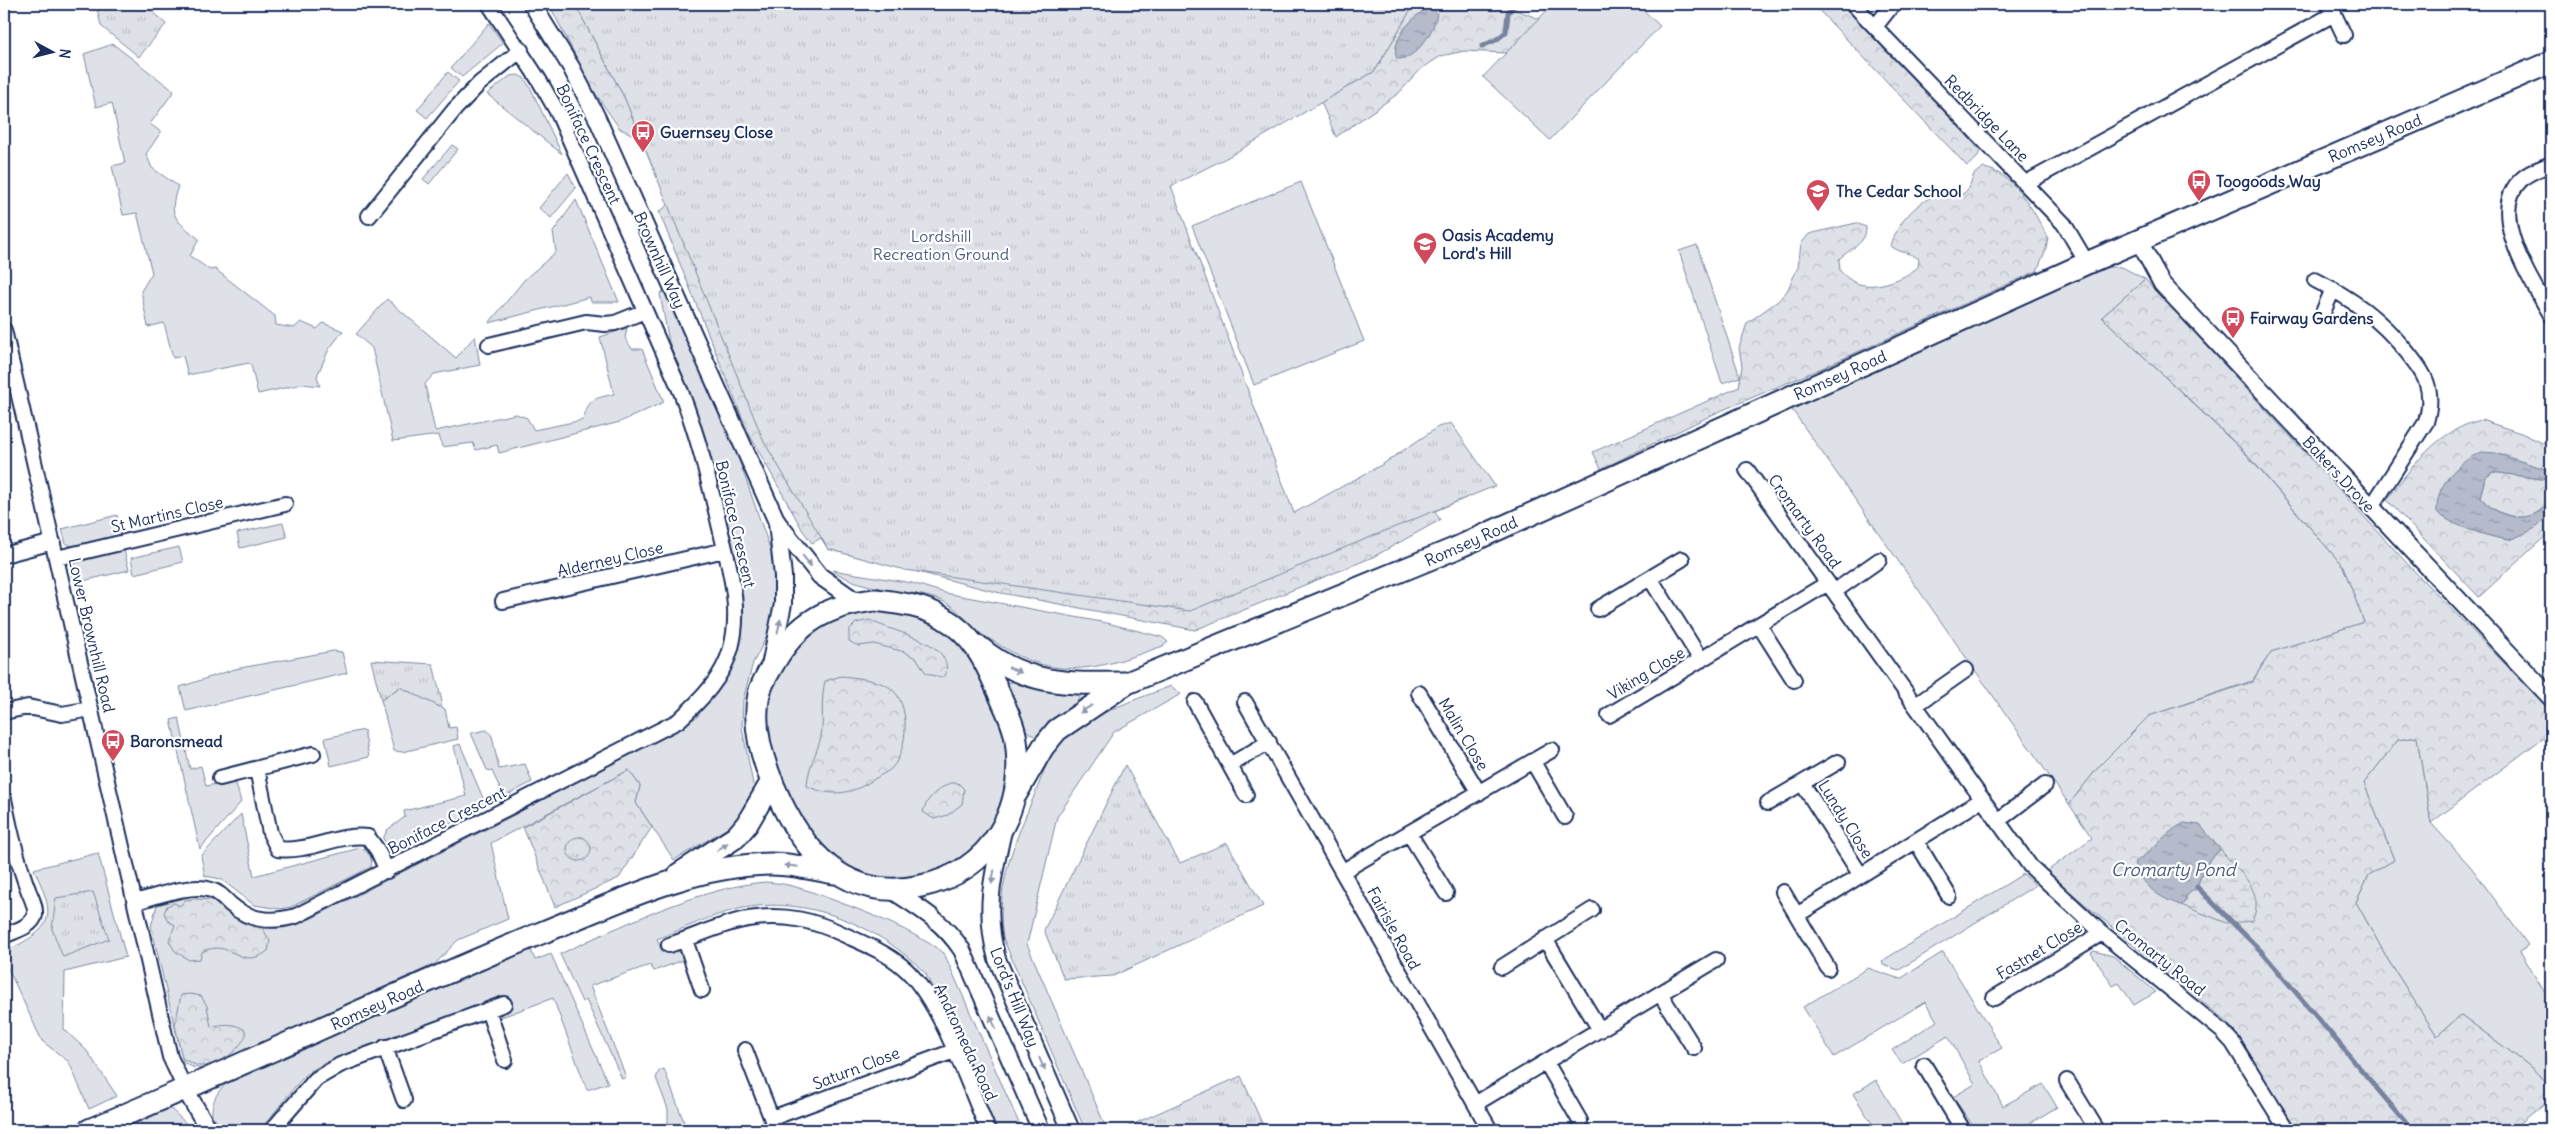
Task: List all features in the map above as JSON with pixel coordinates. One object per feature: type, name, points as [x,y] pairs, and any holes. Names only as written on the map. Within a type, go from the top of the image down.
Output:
[{"type":"main road","name":"Romsey Road","points":[[1016,794],[1043,747],[1057,730],[1127,683],[1454,549],[2087,263],[2551,62]]},
{"type":"main road","name":"Romsey Road","points":[[839,874],[816,856],[802,840],[790,821],[761,753],[758,736],[759,694],[768,673],[782,649],[807,622],[827,611],[857,602],[875,600],[911,604],[941,617],[995,661],[1042,680],[1066,684],[1127,683]]},
{"type":"main road","points":[[839,874],[856,881],[890,890],[921,886],[944,880],[969,866],[1004,829],[1016,794],[1018,766],[1016,737],[987,665],[975,644]]},
{"type":"main road","name":"Romsey Road","points":[[89,1130],[186,1091],[483,957],[666,882],[724,847],[736,837],[748,824],[772,781]]},
{"type":"main road","name":"Romsey Road","points":[[666,882],[730,869],[771,864],[839,874]]},
{"type":"street","name":"Boniface Crescent","points":[[135,902],[171,892],[202,888],[220,894],[236,908],[254,918],[267,921],[283,920],[311,910],[678,721],[696,705],[714,684],[724,668],[731,647],[736,605],[702,452],[693,424],[558,113],[520,50],[489,4]]},
{"type":"street","name":"Brownhill Way","points":[[532,4],[571,67],[597,118],[777,522],[820,576],[857,602]]},
{"type":"street","name":"Redbridge Lane","points":[[1853,4],[2064,224],[2087,263]]},
{"type":"street","points":[[1875,27],[1894,4]]},
{"type":"street","points":[[2026,183],[2331,9],[2344,35]]},
{"type":"street","points":[[369,216],[478,84],[520,50]]},
{"type":"street","points":[[2551,164],[2523,178],[2508,201],[2507,214],[2514,242],[2551,315]]},
{"type":"street","name":"Bakers Drove","points":[[2138,241],[2162,284],[2551,698]]},
{"type":"street","points":[[2315,280],[2367,310],[2395,338],[2421,370],[2429,395],[2430,408],[2426,422],[2371,508]]},
{"type":"street","points":[[2324,310],[2333,289]]},
{"type":"street","points":[[489,346],[586,322],[615,323],[645,311]]},
{"type":"street","name":"Lower Brownhill Road","points":[[4,330],[170,1058],[186,1091]]},
{"type":"street","name":"Cromarty Road","points":[[1747,470],[1999,820],[2030,866],[2102,933],[2222,1030],[2233,1043],[2287,1130]]},
{"type":"street","name":"St Martins Close","points":[[57,558],[285,504]]},
{"type":"street","name":"Brownhill Way","points":[[768,673],[783,604],[777,522]]},
{"type":"street","points":[[4,555],[53,542]]},
{"type":"street","name":"Alderney Close","points":[[503,601],[725,550]]},
{"type":"street","points":[[1598,609],[1682,559]]},
{"type":"street","name":"Cromarty Road","points":[[1832,587],[1879,560]]},
{"type":"street","name":"Viking Close","points":[[1650,578],[1700,660]]},
{"type":"street","name":"Viking Close","points":[[1608,715],[1700,660],[1832,587]]},
{"type":"street","points":[[1760,626],[1794,680]]},
{"type":"street","points":[[1916,705],[1966,670]]},
{"type":"street","name":"Malin Close","points":[[1419,693],[1479,793]]},
{"type":"street","points":[[1194,702],[1246,795]]},
{"type":"street","name":"Fairisle Road","points":[[1245,702],[1490,1130]]},
{"type":"street","points":[[4,712],[28,707],[62,714],[91,709]]},
{"type":"street","points":[[1230,764],[1269,742]]},
{"type":"street","name":"Malin Close","points":[[1343,871],[1552,750]]},
{"type":"street","points":[[220,778],[313,754]]},
{"type":"street","points":[[1533,762],[1565,817]]},
{"type":"street","name":"Lundy Close","points":[[1768,803],[1838,762]]},
{"type":"street","points":[[257,768],[270,833],[278,849],[290,850],[352,836],[368,837],[378,851],[387,871]]},
{"type":"street","name":"Lundy Close","points":[[1802,783],[1860,874]]},
{"type":"street","points":[[1999,820],[2045,785]]},
{"type":"street","points":[[4,799],[13,849],[34,903],[35,914],[32,921],[24,927],[4,936]]},
{"type":"street","name":"Lundy Close","points":[[1797,914],[1983,799]]},
{"type":"street","name":"Lord's Hill Way","points":[[1004,829],[991,888],[988,912],[990,934],[997,959],[1071,1130]]},
{"type":"street","points":[[1409,833],[1446,893]]},
{"type":"street","points":[[1916,841],[1949,896]]},
{"type":"street","name":"Lord's Hill Way","points":[[890,890],[931,915],[950,931],[962,950],[1041,1130]]},
{"type":"street","points":[[1783,892],[1828,968]]},
{"type":"street","points":[[1502,967],[1592,910]]},
{"type":"street","name":"Andromeda Road","points":[[669,945],[746,919],[773,917],[804,919],[832,929],[882,954],[902,966],[918,982],[931,1002],[988,1130]]},
{"type":"street","name":"Fastnet Close","points":[[1994,998],[2102,933]]},
{"type":"street","points":[[1545,939],[1600,1030]]},
{"type":"street","points":[[684,940],[702,990]]},
{"type":"street","points":[[1475,1104],[1716,960]]},
{"type":"street","points":[[1660,995],[1694,1048]]},
{"type":"street","points":[[272,1130],[316,1079],[340,1065],[504,1004]]},
{"type":"street","points":[[488,1010],[505,1060]]},
{"type":"street","points":[[385,1047],[404,1100]]},
{"type":"street","name":"Saturn Close","points":[[745,1050],[774,1124],[954,1051]]},
{"type":"street","points":[[1546,1062],[1580,1121]]},
{"type":"street","points":[[1924,1065],[1964,1130]]},
{"type":"street","points":[[2067,1081],[2097,1130]]},
{"type":"street","points":[[186,1091],[209,1130]]},
{"type":"green space","points":[[96,4],[143,4],[166,24],[139,57],[101,26]]},
{"type":"green space","points":[[549,4],[575,4],[625,99],[641,138],[620,129],[593,90]]},
{"type":"green space","name":"Lordshill Recreation Ground","points":[[575,4],[1414,4],[1375,71],[1228,157],[1171,186],[1294,513],[1383,464],[1438,427],[1451,423],[1495,486],[1190,611],[905,570],[828,549],[764,442],[625,99]]},
{"type":"green space","points":[[1414,4],[1502,4],[1539,19],[1506,53],[1464,51],[1441,56],[1421,69],[1399,93],[1336,137],[1321,102],[1375,71]]},
{"type":"green space","points":[[1553,4],[1637,4],[1660,26],[1550,140],[1483,77]]},
{"type":"green space","points":[[1813,4],[1845,4],[1926,86],[1980,151],[1977,158],[1967,166]]},
{"type":"green space","points":[[489,23],[503,43],[462,77],[451,68]]},
{"type":"green space","points":[[113,44],[174,91],[150,124],[161,132],[146,154],[152,168],[178,186],[173,205],[176,217],[184,227],[199,239],[190,256],[210,270],[215,269],[275,316],[276,325],[294,328],[301,322],[317,329],[323,323],[343,331],[329,349],[317,376],[320,386],[302,384],[258,394],[249,363],[188,375],[183,356],[173,358],[164,323],[148,327],[141,291],[152,273],[137,213],[123,215],[112,166],[125,163],[112,103],[96,107],[84,54]]},
{"type":"green space","points":[[448,72],[459,81],[427,118],[417,110]]},
{"type":"green space","points":[[518,75],[524,78],[530,87],[562,154],[487,94],[510,76]]},
{"type":"green space","points":[[452,145],[458,149],[429,184],[423,179]]},
{"type":"green space","points":[[1984,168],[1995,171],[2014,186],[2030,206],[2048,238],[2046,249],[2037,271],[1822,368],[1718,412],[1601,469],[1593,452],[1739,387],[1742,366],[1739,348],[1747,323],[1778,301],[1787,291],[1798,267],[1801,244],[1809,234],[1856,223],[1866,227],[1866,233],[1861,242],[1839,259],[1840,271],[1854,282],[1866,285],[1882,284],[1898,279],[1918,267],[1919,259],[1891,246],[1902,223],[1921,203],[1936,195],[1943,193],[1963,194],[1967,191],[1974,174]]},
{"type":"green space","points":[[568,173],[576,188],[551,218],[539,208]]},
{"type":"green space","points":[[1301,182],[1364,341],[1254,385],[1192,226]]},
{"type":"green space","points":[[576,200],[619,302],[591,302],[590,297],[489,323],[525,279],[556,252],[553,232]]},
{"type":"green space","points":[[668,205],[1197,597],[1468,497],[1435,511],[1440,520],[1373,557],[1195,630],[996,592],[828,549],[821,538],[812,543],[803,531],[748,432],[659,212]]},
{"type":"green space","points":[[1697,245],[1740,377],[1722,383],[1679,251]]},
{"type":"green space","points":[[2096,267],[2122,267],[2145,279],[2102,317],[2246,454],[2343,566],[2364,622],[2271,652],[2252,681],[2149,716],[2101,764],[2069,804],[1788,404]]},
{"type":"green space","points":[[2145,279],[2416,573],[2551,711],[2551,732],[2431,823],[2417,737],[2398,740],[2364,783],[2394,860],[2369,875],[2356,902],[2388,960],[2437,1036],[2461,1015],[2527,1064],[2551,1086],[2551,1098],[2512,1130],[2295,1130],[2228,1023],[2046,872],[2092,838],[2069,804],[2101,764],[2149,716],[2252,682],[2271,652],[2364,622],[2343,566],[2246,453],[2102,317]]},
{"type":"green space","points":[[668,286],[731,437],[774,560],[775,603],[770,630],[753,663],[743,700],[742,728],[754,789],[749,803],[731,826],[674,860],[636,803],[640,786],[629,770],[491,843],[508,919],[458,940],[435,964],[205,1069],[192,1067],[183,1062],[151,926],[157,905],[204,896],[215,899],[239,918],[260,926],[279,927],[312,918],[514,815],[697,717],[730,671],[742,624],[741,586],[705,436],[669,342],[660,294]]},
{"type":"green space","points":[[387,299],[456,358],[475,336],[480,365],[434,374],[425,384],[435,431],[516,414],[527,418],[534,430],[583,420],[590,403],[601,397],[614,394],[600,337],[627,328],[625,338],[632,349],[642,349],[664,402],[620,422],[499,453],[497,445],[476,450],[473,443],[442,447],[439,435],[393,441],[372,348],[356,334]]},
{"type":"green space","points":[[2481,420],[2521,433],[2551,447],[2551,471],[2495,453],[2437,512],[2452,522],[2471,530],[2509,540],[2538,525],[2551,512],[2551,531],[2479,597],[2387,500],[2427,451],[2452,432]]},
{"type":"green space","points":[[2493,472],[2548,480],[2548,495],[2544,506],[2536,513],[2526,517],[2515,517],[2491,507],[2480,497],[2485,478]]},
{"type":"green space","points":[[117,515],[121,536],[76,547],[66,544],[62,529]]},
{"type":"green space","points":[[283,523],[287,537],[240,548],[237,533]]},
{"type":"green space","points":[[179,547],[183,562],[134,574],[131,558]]},
{"type":"green space","points":[[124,550],[129,570],[75,583],[71,569],[75,562]]},
{"type":"green space","points":[[832,570],[912,583],[945,593],[1107,623],[1162,637],[1168,642],[1163,646],[1141,654],[1100,665],[1062,668],[1043,665],[1023,658],[981,634],[955,609],[944,602],[924,595],[870,586],[844,577]]},
{"type":"green space","points":[[870,608],[930,622],[950,634],[961,645],[972,660],[992,699],[1000,720],[1010,759],[1010,781],[1002,806],[990,830],[962,860],[941,871],[927,875],[905,878],[881,877],[860,872],[841,863],[824,850],[798,816],[788,796],[769,740],[767,717],[769,700],[774,682],[792,650],[819,625],[844,614]]},
{"type":"green space","points":[[870,620],[931,645],[946,662],[946,674],[941,678],[926,673],[917,659],[905,652],[874,644],[858,646],[849,641],[849,630],[856,623]]},
{"type":"green space","points":[[333,651],[342,652],[347,673],[186,711],[180,687],[235,669]]},
{"type":"green space","points":[[371,660],[433,664],[442,702],[440,707],[400,687],[381,700]]},
{"type":"green space","points":[[841,676],[859,678],[889,687],[901,703],[905,726],[902,750],[892,768],[859,788],[834,793],[816,790],[807,786],[821,736],[825,681]]},
{"type":"green space","points":[[1015,681],[1082,691],[1080,697],[1070,710],[1037,737],[1025,729],[1015,714],[1009,698],[1008,683]]},
{"type":"green space","points":[[1171,686],[1181,694],[1114,732],[1057,817],[1027,944],[1107,1130],[1085,1130],[1003,938],[1001,913],[1003,890],[1015,844],[1050,754],[1062,741],[1090,720]]},
{"type":"green space","points":[[400,687],[445,709],[449,728],[456,727],[458,739],[402,752],[394,751],[381,700]]},
{"type":"green space","points":[[179,718],[190,769],[201,766],[206,786],[235,780],[241,802],[200,849],[171,720]]},
{"type":"green space","points":[[364,730],[369,757],[331,766],[325,738]]},
{"type":"green space","points":[[487,730],[492,736],[499,769],[525,764],[532,782],[504,797],[492,771],[487,770],[471,733]]},
{"type":"green space","points":[[2417,737],[2431,823],[2471,867],[2528,945],[2520,951],[2551,1003],[2551,1086],[2527,1064],[2461,1015],[2437,1036],[2388,960],[2356,902],[2369,875],[2394,860],[2364,783],[2398,740]]},
{"type":"green space","points":[[460,744],[486,805],[395,852],[383,839],[387,830],[405,817],[404,811],[466,796],[454,746]]},
{"type":"green space","points":[[1125,765],[1180,863],[1227,843],[1263,906],[1113,976],[1064,979],[1044,930]]},
{"type":"green space","points":[[629,770],[640,786],[636,803],[652,827],[619,878],[555,907],[523,827]]},
{"type":"green space","points":[[950,783],[958,783],[964,789],[962,804],[948,815],[934,819],[923,812],[933,794]]},
{"type":"green space","points":[[241,814],[254,876],[360,848],[370,855],[371,867],[291,907],[281,909],[254,905],[221,879],[205,876],[201,856]]},
{"type":"green space","points":[[579,837],[584,838],[590,844],[590,854],[584,860],[579,861],[574,860],[568,854],[567,849],[568,844],[574,838]]},
{"type":"green space","points":[[2220,849],[2242,874],[2253,891],[2256,900],[2256,910],[2252,921],[2227,923],[2181,905],[2186,901],[2186,896],[2197,887],[2204,867]]},
{"type":"green space","points":[[98,853],[126,957],[65,972],[64,1029],[87,1051],[117,1096],[89,1109],[69,1062],[42,1041],[4,960],[4,952],[33,936],[42,928],[46,920],[48,911],[46,900],[34,869]]},
{"type":"green space","points":[[2023,874],[2036,885],[1899,970],[1883,965],[1882,961]]},
{"type":"green space","points":[[765,882],[784,884],[818,894],[864,912],[905,930],[944,953],[1022,1130],[997,1130],[926,974],[887,941],[864,928],[815,910],[790,906],[764,906],[739,909],[697,922],[657,939],[662,952],[678,951],[686,959],[654,971],[650,965],[590,986],[626,1077],[622,1079],[586,1000],[582,1002],[560,954],[634,921],[688,900],[740,885]]},
{"type":"green space","points":[[93,892],[109,939],[63,957],[52,929],[56,898]]},
{"type":"green space","points":[[185,900],[213,900],[218,906],[261,926],[270,941],[268,951],[250,958],[242,957],[221,948],[212,949],[202,952],[200,959],[189,960],[175,951],[169,941],[175,925],[168,921],[164,913],[167,906],[174,903],[180,906]]},
{"type":"green space","points":[[531,950],[535,960],[551,954],[608,1083],[587,1090],[553,998],[499,1018],[503,1012],[512,1006],[509,997],[403,1033],[325,1063],[309,1072],[299,1082],[260,1130],[224,1130],[212,1116],[215,1098],[225,1084],[235,1076]]},
{"type":"green space","points":[[2094,951],[2113,956],[2156,992],[2134,1005],[2119,983],[2113,986],[2091,953]]},
{"type":"green space","points":[[1943,952],[2002,1048],[1979,1061],[2003,1106],[2043,1084],[2057,1107],[2019,1130],[1976,1130],[1953,1097],[1975,1084],[1948,1036],[1902,1064],[1892,1050],[1937,1021],[1925,1002],[1834,1057],[1803,1007],[1868,968],[1900,979]]},
{"type":"green space","points":[[181,995],[201,996],[207,1006],[211,1027],[232,1025],[245,1030],[246,1035],[239,1046],[224,1059],[211,1065],[199,1066],[182,1058],[175,1025]]},
{"type":"green space","points":[[664,1069],[687,1130],[668,1130],[668,1109],[656,1078],[659,1071]]},
{"type":"green space","points":[[1241,1076],[1265,1130],[1120,1130]]},
{"type":"green space","points":[[1876,1080],[1906,1130],[1876,1130],[1853,1094]]},
{"type":"green space","points":[[164,1108],[171,1109],[193,1130],[142,1130],[141,1121],[149,1112]]},
{"type":"water","points":[[1432,7],[1437,14],[1428,36],[1418,50],[1404,58],[1397,59],[1397,44],[1405,28],[1418,15]]},
{"type":"water","points":[[2482,452],[2495,453],[2551,471],[2551,488],[2548,480],[2493,472],[2485,478],[2480,497],[2497,511],[2516,517],[2526,517],[2535,514],[2544,508],[2551,499],[2548,515],[2538,526],[2509,540],[2471,530],[2452,522],[2437,512],[2437,502],[2440,493],[2450,476],[2473,456]]},
{"type":"water","name":"Cromarty Pond","points":[[2184,823],[2200,825],[2220,849],[2204,867],[2197,887],[2186,896],[2186,901],[2181,905],[2165,899],[2152,890],[2142,878],[2134,863],[2170,832]]},
{"type":"waterway","points":[[1482,46],[1496,40],[1506,32],[1508,13],[1515,4]]},
{"type":"waterway","points":[[2197,887],[2261,951],[2412,1130]]},
{"type":"place","name":"Guernsey Close","points":[[643,153]]},
{"type":"place","name":"Toogoods Way","points":[[2199,202]]},
{"type":"place","name":"The Cedar School","points":[[1818,212]]},
{"type":"place","name":"Oasis Academy Lord's Hill","points":[[1425,265]]},
{"type":"place","name":"Fairway Gardens","points":[[2233,339]]},
{"type":"place","name":"Baronsmead","points":[[113,762]]}]
